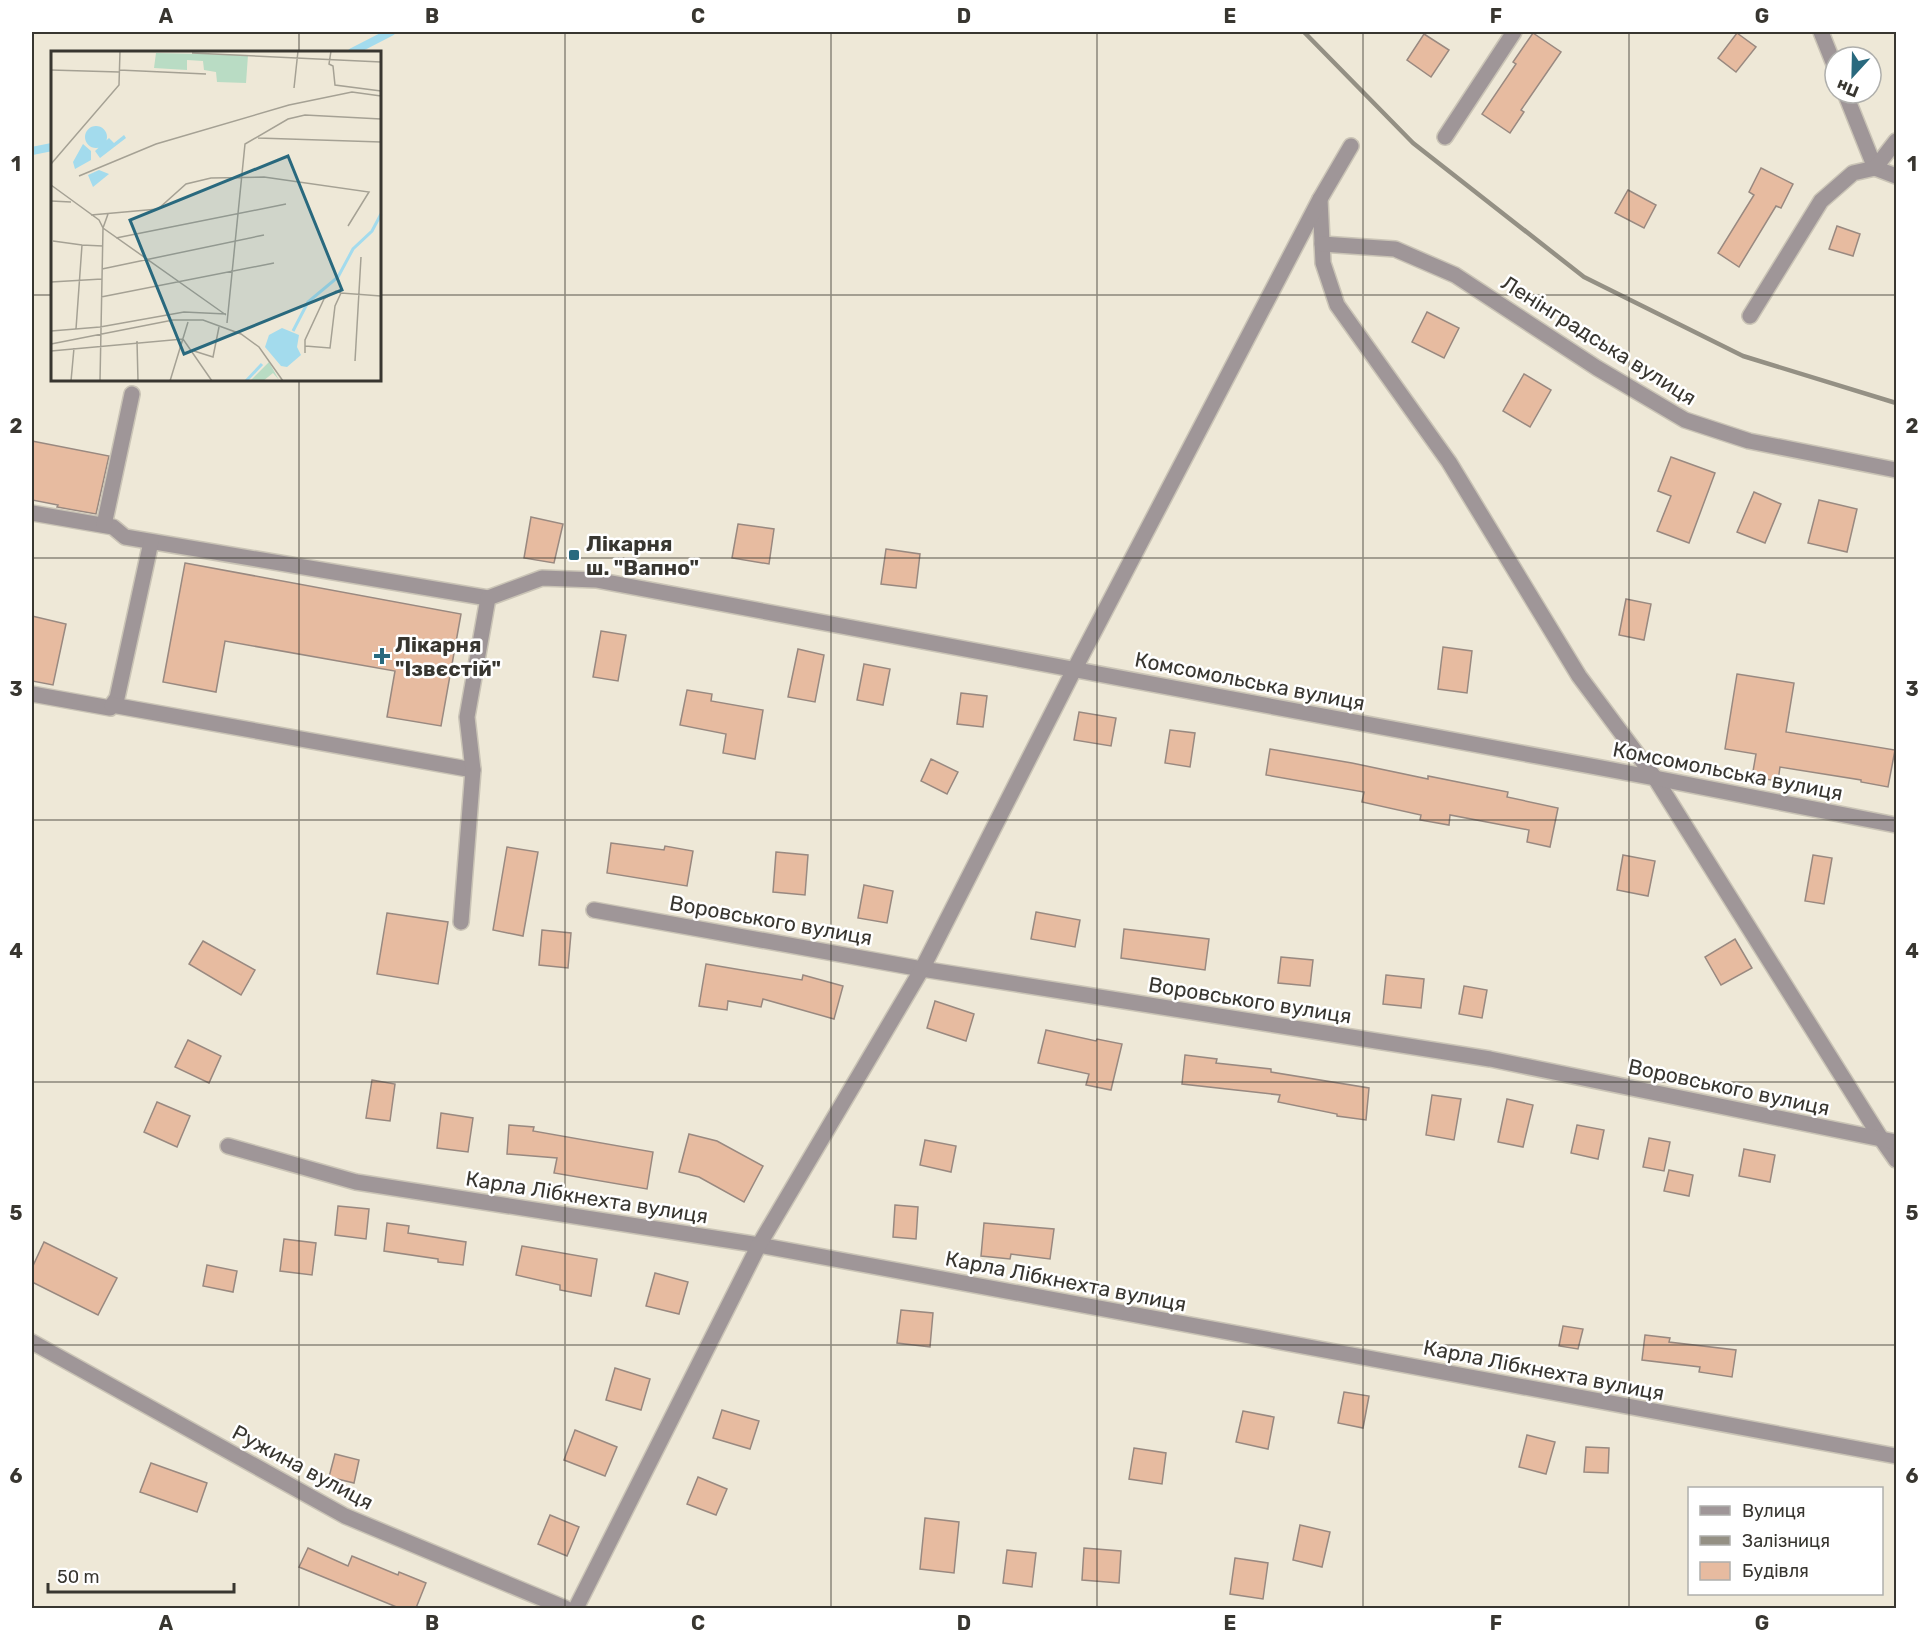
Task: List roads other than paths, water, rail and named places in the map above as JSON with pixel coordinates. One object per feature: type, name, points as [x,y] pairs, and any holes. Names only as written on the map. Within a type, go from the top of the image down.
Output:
[{"type":"street","points":[[1445,137],[1514,32]]},
{"type":"street","points":[[1850,105],[1875,168]]},
{"type":"street","points":[[1875,168],[1896,141]]},
{"type":"street","points":[[576,1608],[759,1245],[922,969],[1074,670],[1320,199],[1351,146]]},
{"type":"street","points":[[1750,316],[1821,201],[1853,173],[1875,168],[1896,176]]},
{"type":"street","points":[[1320,199],[1323,263],[1337,305],[1449,462],[1579,676],[1654,778],[1889,1141],[1896,1160]]},
{"type":"street","name":"Ленінградська вулиця","points":[[1322,244],[1395,249],[1455,275],[1597,368],[1685,420],[1749,441],[1896,470]]},
{"type":"street","points":[[104,525],[132,394]]},
{"type":"street","points":[[32,513],[113,526],[125,537],[151,542],[488,598],[467,717],[473,770],[461,922]]},
{"type":"street","points":[[32,694],[110,708],[117,698],[151,542]]},
{"type":"street","name":"Комсомольська вулиця","points":[[488,598],[542,578],[596,580],[1896,825]]},
{"type":"street","points":[[112,705],[473,770]]},
{"type":"street","name":"Воровського вулиця","points":[[594,910],[922,969],[1490,1059],[1889,1141]]},
{"type":"street","name":"Карла Лібкнехта вулиця","points":[[228,1146],[356,1182],[759,1245],[1896,1456]]},
{"type":"street","name":"Ружина вулиця","points":[[32,1342],[345,1516],[565,1608]]},
{"type":"waterway","points":[[354,51],[391,32]]},
{"type":"waterway","points":[[32,151],[51,147]]},
{"type":"railway","points":[[1304,32],[1413,143],[1584,277],[1743,356],[1896,403]]},
{"type":"place","name":"Лікарня ш. \"Вапно\"","points":[[574,555]]},
{"type":"place","name":"Лікарня \"Ізвєстій\"","points":[[382,656]]}]
